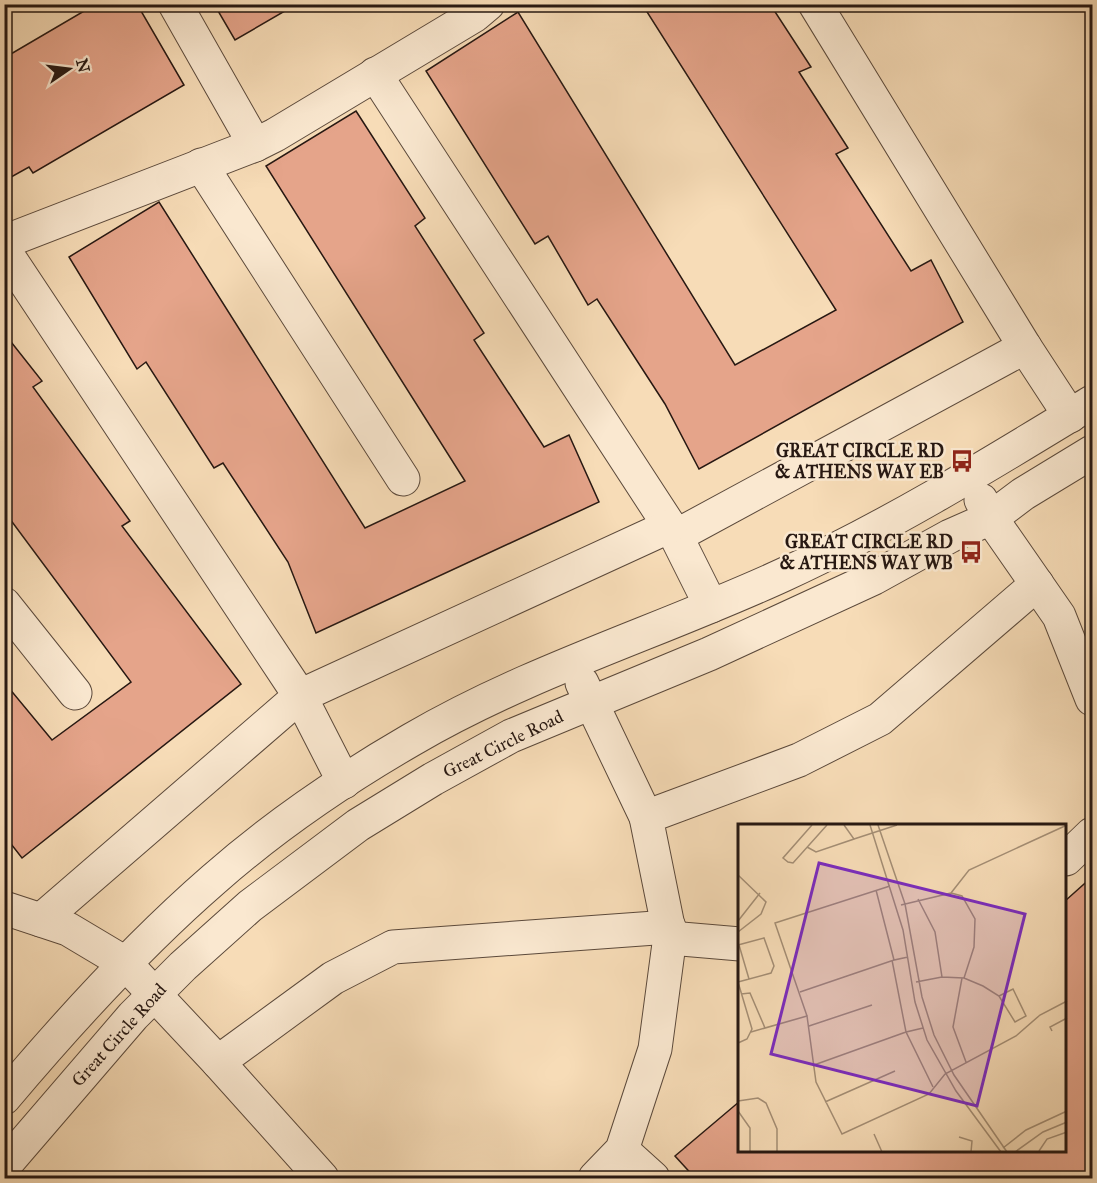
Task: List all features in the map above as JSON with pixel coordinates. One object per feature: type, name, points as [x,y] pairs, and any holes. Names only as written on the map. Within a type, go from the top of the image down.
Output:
[{"type":"street","points":[[175,4],[255,145]]},
{"type":"street","points":[[4,242],[255,145],[475,15],[488,4]]},
{"type":"street","points":[[4,1098],[125,963],[214,879],[288,821],[344,782],[409,741],[473,705],[572,661],[784,575],[838,549],[968,477],[1081,409],[1025,347],[815,4]]},
{"type":"street","points":[[375,74],[673,531],[711,606]]},
{"type":"street","points":[[201,165],[403,479]]},
{"type":"street","points":[[4,250],[300,696],[344,782]]},
{"type":"street","points":[[41,920],[300,696],[673,531],[1025,347]]},
{"type":"street","name":"Great Circle Road","points":[[4,1166],[102,1051],[183,966],[250,906],[358,825],[511,735],[709,654],[874,578],[950,536],[991,518],[1023,494],[1092,452]]},
{"type":"street","points":[[968,477],[991,518],[1059,616],[1092,699]]},
{"type":"street","points":[[646,817],[799,760],[880,719],[1036,584]]},
{"type":"street","points":[[4,604],[75,693]]},
{"type":"street","points":[[572,661],[646,817],[669,932],[655,1049],[622,1150],[595,1179]]},
{"type":"street","points":[[1067,857],[1092,834]]},
{"type":"street","points":[[4,908],[68,929],[125,963],[218,1062],[322,1179]]},
{"type":"street","points":[[218,1062],[333,978],[393,947],[669,932],[738,944]]},
{"type":"street","points":[[622,1150],[653,1179]]},
{"type":"building","points":[[96,4],[137,4],[184,85],[33,173],[29,167],[4,181],[4,58]]},
{"type":"building","points":[[214,4],[297,4],[235,40]]},
{"type":"building","points":[[642,4],[770,4],[811,67],[799,72],[848,148],[836,154],[911,271],[931,260],[963,322],[699,469],[665,404],[597,299],[588,305],[548,236],[535,244],[426,71],[518,12],[735,365],[836,310]]},
{"type":"building","points":[[356,111],[425,218],[415,226],[484,333],[474,340],[544,447],[569,435],[599,502],[316,633],[288,562],[223,463],[214,468],[146,362],[137,369],[69,257],[159,202],[365,528],[465,481],[266,166]]},
{"type":"building","points":[[4,333],[42,381],[33,387],[130,521],[122,526],[241,684],[22,858],[4,835],[4,682],[52,740],[131,682],[4,511]]},
{"type":"building","points":[[1092,877],[1092,1179],[696,1179],[675,1156],[738,1103],[738,1153],[1067,1153],[1067,899]]},
{"type":"place","name":"GREAT CIRCLE RD & ATHENS WAY EB","points":[[962,461]]},
{"type":"place","name":"GREAT CIRCLE RD & ATHENS WAY WB","points":[[971,552]]}]
